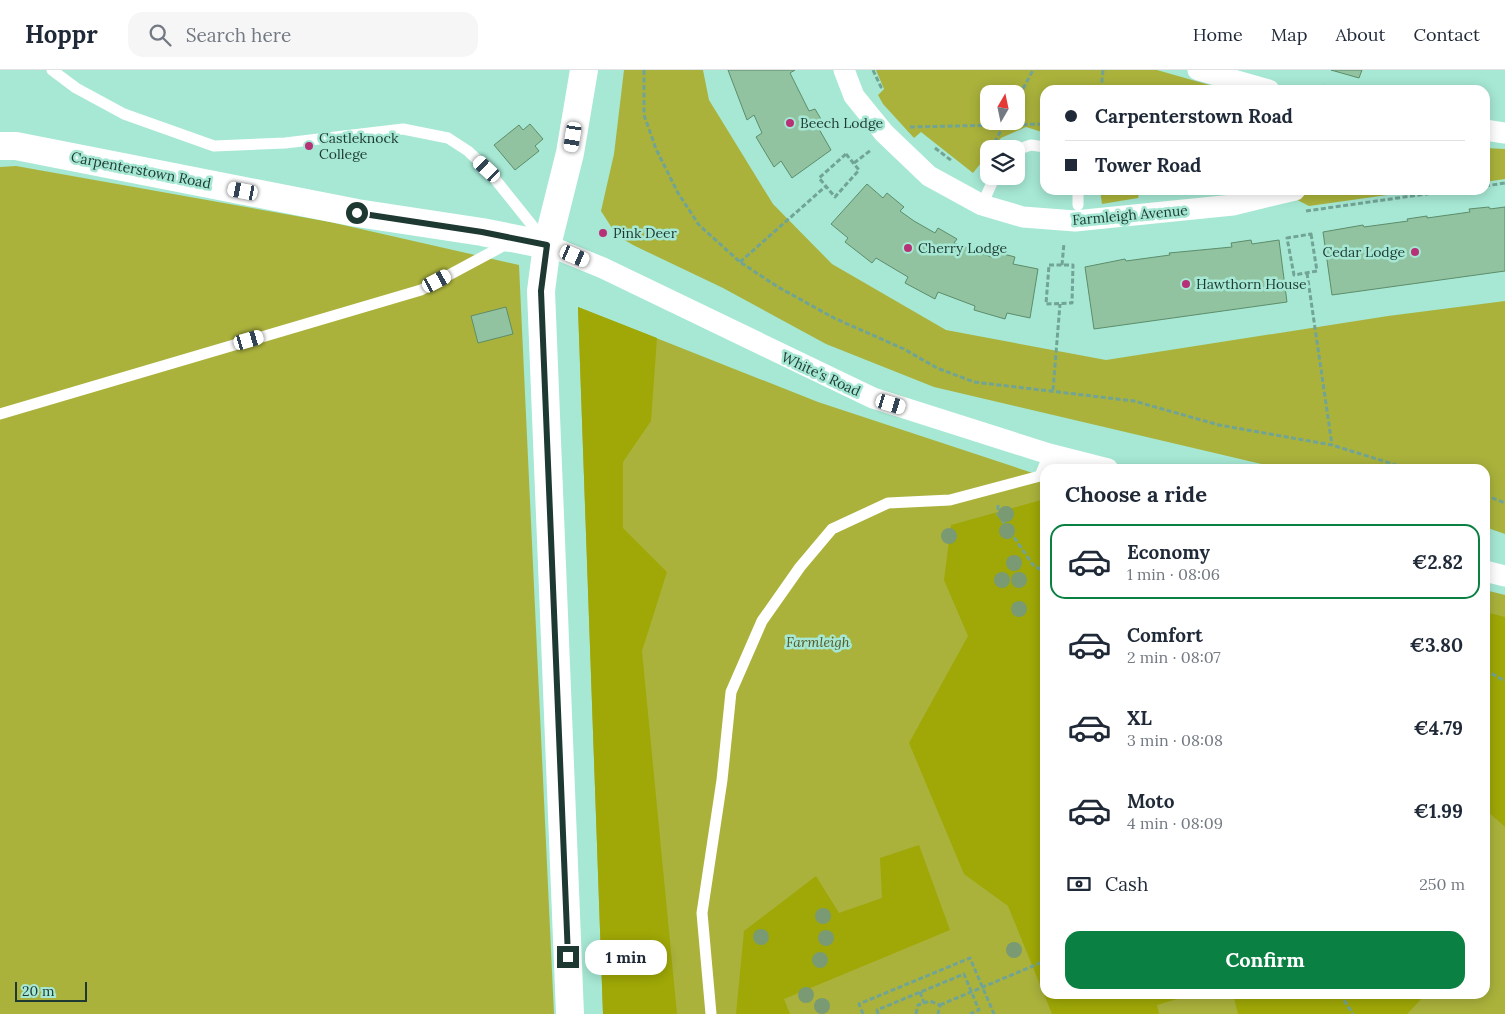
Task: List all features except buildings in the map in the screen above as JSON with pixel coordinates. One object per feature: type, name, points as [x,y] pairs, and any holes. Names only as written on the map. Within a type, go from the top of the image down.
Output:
[{"type":"street","points":[[570,1014],[541,291],[547,245],[570,153],[584,70]]},
{"type":"street","name":"Farmleigh Avenue","points":[[844,70],[854,96],[884,133],[929,176],[982,206],[1023,217],[1075,221],[1233,206],[1276,195]]},
{"type":"street","points":[[1198,70],[1259,82]]},
{"type":"street","points":[[1490,131],[1505,133]]},
{"type":"street","name":"Carpenterstown Road","points":[[0,146],[16,146],[357,213],[482,232],[547,245]]},
{"type":"street","name":"White's Road","points":[[547,245],[603,268],[873,398],[1049,454],[1088,464]]},
{"type":"street","points":[[1490,572],[1505,576]]},
{"type":"lane","points":[[52,70],[76,88],[124,114],[214,146],[285,143],[403,129],[448,138],[468,151],[487,169],[547,245]]},
{"type":"lane","points":[[1025,147],[1031,145],[1040,146]]},
{"type":"lane","points":[[982,206],[991,185]]},
{"type":"lane","points":[[1078,195],[1078,205]]},
{"type":"lane","points":[[0,414],[421,290],[503,246],[547,245]]},
{"type":"lane","points":[[1045,464],[1049,454]]},
{"type":"lane","points":[[711,1014],[702,913],[722,780],[731,692],[762,621],[800,567],[832,529],[888,504],[950,500],[1040,476]]},
{"type":"path","points":[[644,70],[644,115],[656,149],[678,193],[699,225],[740,262],[778,288],[834,318],[904,349],[937,368],[974,382],[1007,388],[1053,390],[1134,401],[1219,426],[1332,445],[1394,464]]},
{"type":"path","points":[[872,93],[881,87],[873,70]]},
{"type":"path","points":[[1025,85],[1033,70]]},
{"type":"path","points":[[1102,85],[1103,70]]},
{"type":"path","points":[[854,164],[874,148],[884,133],[898,127],[980,124]]},
{"type":"path","points":[[1025,124],[1040,124]]},
{"type":"path","points":[[934,146],[954,162]]},
{"type":"path","points":[[846,154],[859,170],[835,197],[826,186],[819,178],[846,154]]},
{"type":"path","points":[[1490,185],[1505,183]]},
{"type":"path","points":[[740,262],[826,186]]},
{"type":"path","points":[[1311,234],[1316,272],[1307,273],[1294,275],[1287,238],[1311,234]]},
{"type":"path","points":[[1062,265],[1064,240]]},
{"type":"path","points":[[1049,265],[1073,265],[1072,304],[1060,304],[1046,304],[1049,265]]},
{"type":"path","points":[[1307,273],[1332,445]]},
{"type":"path","points":[[1053,390],[1060,304]]},
{"type":"path","points":[[997,488],[998,514],[1033,565],[1040,569]]},
{"type":"path","points":[[1490,497],[1505,503]]},
{"type":"path","points":[[1490,673],[1505,681]]},
{"type":"path","points":[[864,1014],[859,1004],[970,958],[994,1014]]},
{"type":"path","points":[[916,1014],[918,1005],[930,1001],[940,1005],[1040,963]]},
{"type":"path","points":[[878,1014],[877,1010],[964,974],[979,1010],[970,1014]]},
{"type":"path","points":[[920,992],[924,1003]]},
{"type":"path","points":[[1343,999],[1353,1014]]},
{"type":"path","points":[[938,1014],[940,1005]]},
{"type":"green space","points":[[624,70],[703,70],[709,100],[773,204],[832,264],[946,330],[1106,360],[1388,316],[1505,301],[1505,534],[1490,529],[1490,464],[1262,464],[934,387],[826,344],[723,288],[617,236],[601,211],[614,154]]},
{"type":"green space","points":[[876,70],[1157,70],[1210,85],[1040,85],[1040,131],[1025,127],[1025,85],[980,85],[980,130],[1019,130],[999,140],[980,140],[980,164],[973,173],[921,132],[914,138],[883,104],[878,95],[884,89]]},
{"type":"green space","points":[[1490,148],[1505,149],[1505,179],[1490,181]]},
{"type":"green space","points":[[16,166],[330,222],[519,265],[554,1014],[0,1014],[0,167]]},
{"type":"green space","points":[[1101,195],[1139,195],[1138,198],[1102,204]]},
{"type":"green space","points":[[1288,195],[1387,195],[1309,206]]},
{"type":"green space","name":"Farmleigh","points":[[578,307],[818,402],[1040,475],[1040,999],[1490,999],[1490,591],[1505,595],[1505,1014],[603,1014]]},
{"type":"shaded area","points":[[578,307],[657,338],[651,421],[623,462],[623,528],[667,572],[642,651],[677,1014],[603,1014]]},
{"type":"shaded area","points":[[1040,500],[1040,985],[1008,906],[964,874],[909,743],[968,636],[944,580],[951,525]]},
{"type":"shaded area","points":[[1490,613],[1505,617],[1505,827],[1490,814]]},
{"type":"shaded area","points":[[919,845],[950,930],[784,999],[790,1014],[736,1014],[744,931],[816,876],[839,913],[882,898],[880,858]]},
{"type":"shaded area","points":[[1046,999],[1177,999],[1157,1005],[1159,1014],[1052,1014]]},
{"type":"shaded area","points":[[1234,999],[1421,999],[1407,1014],[1238,1014]]},
{"type":"place","name":"Beech Lodge","points":[[790,123]]},
{"type":"place","name":"Castleknock College","points":[[309,146]]},
{"type":"place","name":"Pink Deer","points":[[603,233]]},
{"type":"place","name":"Cherry Lodge","points":[[908,248]]},
{"type":"place","name":"Cedar Lodge","points":[[1415,252]]},
{"type":"place","name":"Hawthorn House","points":[[1186,284]]},
{"type":"route","points":[[357,213],[482,232],[547,245],[541,291],[568,957]]}]
